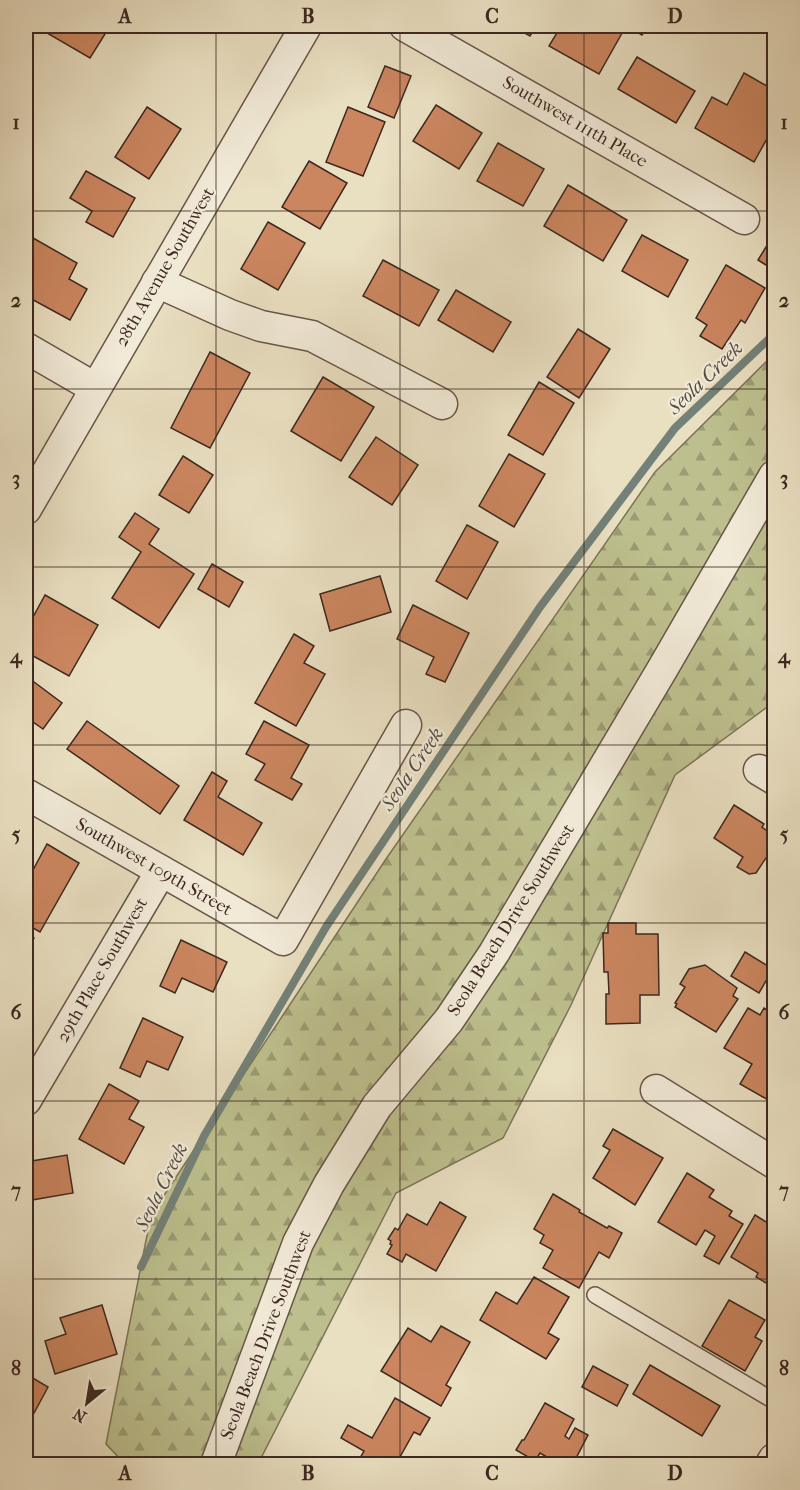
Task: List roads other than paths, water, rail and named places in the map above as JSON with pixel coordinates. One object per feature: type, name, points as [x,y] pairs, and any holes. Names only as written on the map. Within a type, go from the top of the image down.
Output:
[{"type":"street","name":"28th Avenue Southwest","points":[[26,509],[306,26]]},
{"type":"street","name":"Southwest 111th Place","points":[[405,26],[744,219]]},
{"type":"street","points":[[157,282],[251,323],[312,336],[442,404]]},
{"type":"street","points":[[26,348],[95,388]]},
{"type":"street","name":"Seola Beach Drive Southwest","points":[[216,1464],[298,1243],[329,1184],[377,1107],[449,1020],[494,953],[774,476]]},
{"type":"street","name":"Southwest 109th Street","points":[[26,794],[283,940],[406,725]]},
{"type":"street","name":"29th Place Southwest","points":[[26,1100],[160,871]]},
{"type":"street","points":[[656,1090],[774,1162]]},
{"type":"street","points":[[771,1464],[774,1459]]},
{"type":"lane","points":[[595,1295],[774,1401]]},
{"type":"waterway","name":"Seola Creek","points":[[141,1267],[204,1136],[326,927],[540,607],[675,428],[774,334]]}]
